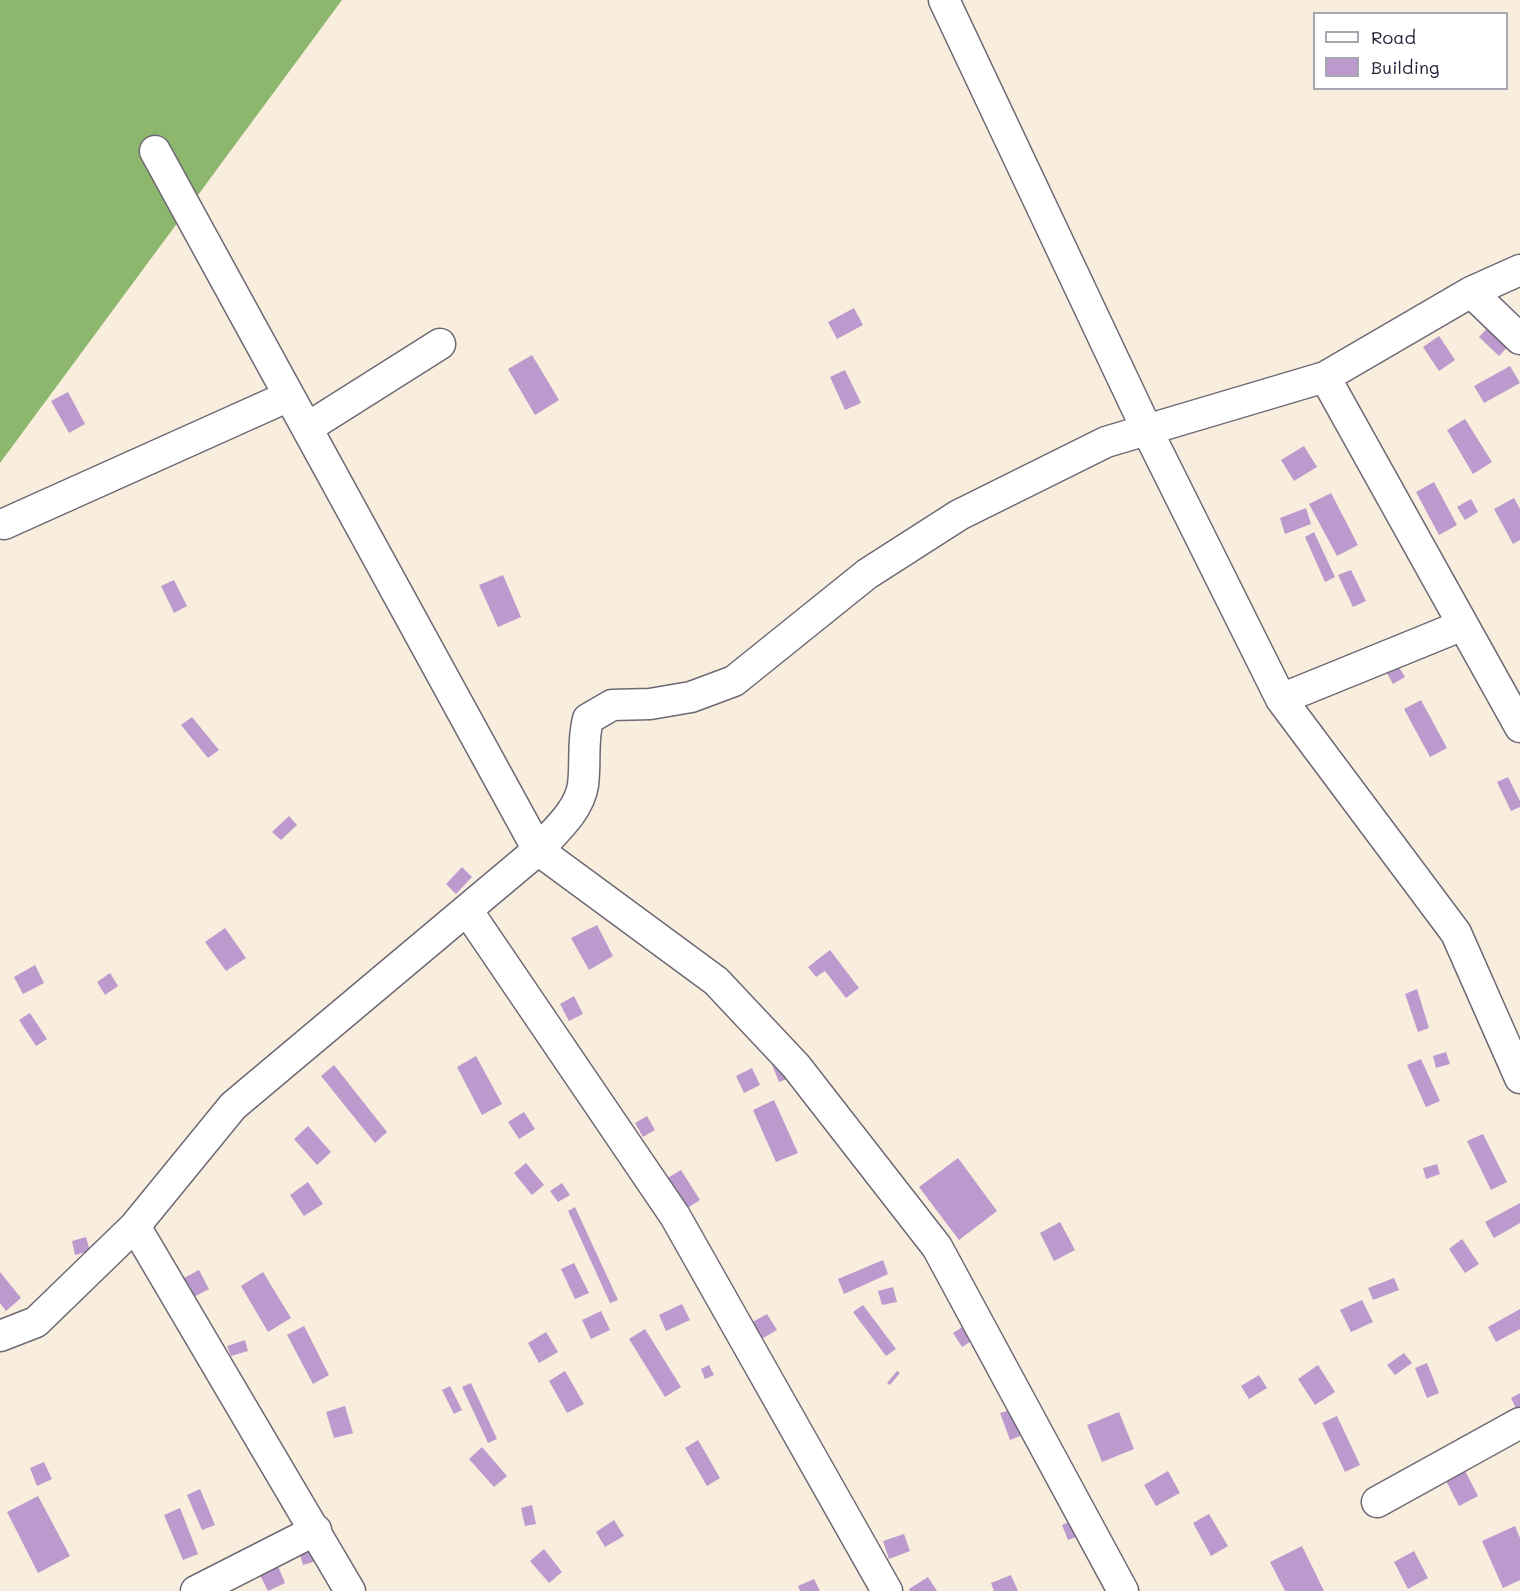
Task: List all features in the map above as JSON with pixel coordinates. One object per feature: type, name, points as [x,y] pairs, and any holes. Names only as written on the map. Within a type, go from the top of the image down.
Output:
[{"type":"street","points":[[944,0],[1146,430],[1281,699],[1456,933],[1520,1078]]},
{"type":"street","points":[[155,151],[538,850],[716,981],[796,1066],[937,1246],[1123,1591]]},
{"type":"street","points":[[0,1336],[36,1322],[135,1226],[233,1106],[538,850],[570,814],[583,786],[583,740],[588,719],[612,705],[650,704],[691,698],[734,681],[867,574],[959,516],[1106,442],[1325,377],[1471,292],[1520,270]]},
{"type":"street","points":[[1471,292],[1520,339]]},
{"type":"street","points":[[307,428],[440,344]]},
{"type":"street","points":[[1325,377],[1520,727]]},
{"type":"street","points":[[4,524],[289,396]]},
{"type":"street","points":[[1281,699],[1463,625]]},
{"type":"street","points":[[467,910],[675,1216],[887,1591]]},
{"type":"street","points":[[135,1226],[350,1591]]},
{"type":"street","points":[[1377,1502],[1520,1423]]},
{"type":"street","points":[[196,1591],[316,1530]]},
{"type":"green space","points":[[0,0],[342,0],[0,463]]},
{"type":"building","points":[[854,308],[863,325],[837,339],[828,322]]},
{"type":"building","points":[[1492,323],[1512,342],[1499,356],[1479,337]]},
{"type":"building","points":[[1439,336],[1455,360],[1439,371],[1423,347]]},
{"type":"building","points":[[532,355],[559,400],[535,415],[508,369]]},
{"type":"building","points":[[1510,366],[1520,383],[1484,403],[1474,386]]},
{"type":"building","points":[[845,370],[861,403],[845,410],[830,377]]},
{"type":"building","points":[[68,392],[85,424],[69,433],[51,401]]},
{"type":"building","points":[[1465,419],[1492,462],[1473,474],[1447,430]]},
{"type":"building","points":[[1304,446],[1317,467],[1294,481],[1281,460]]},
{"type":"building","points":[[1434,482],[1457,525],[1439,535],[1416,492]]},
{"type":"building","points":[[1331,493],[1358,545],[1337,556],[1309,504]]},
{"type":"building","points":[[1514,498],[1520,509],[1520,540],[1513,544],[1494,509]]},
{"type":"building","points":[[1471,499],[1478,512],[1465,520],[1457,507]]},
{"type":"building","points":[[1306,508],[1311,524],[1285,534],[1280,518]]},
{"type":"building","points":[[1314,532],[1335,577],[1325,582],[1305,537]]},
{"type":"building","points":[[1351,570],[1366,601],[1353,607],[1338,575]]},
{"type":"building","points":[[503,575],[521,617],[498,627],[479,585]]},
{"type":"building","points":[[174,580],[187,606],[174,613],[161,586]]},
{"type":"building","points":[[1397,664],[1405,677],[1393,684],[1385,670]]},
{"type":"building","points":[[1421,700],[1447,748],[1430,757],[1404,709]]},
{"type":"building","points":[[192,717],[219,750],[208,758],[181,725]]},
{"type":"building","points":[[1508,777],[1520,801],[1520,807],[1511,811],[1497,782]]},
{"type":"building","points":[[289,816],[297,825],[281,840],[272,832]]},
{"type":"building","points":[[462,867],[472,877],[456,894],[446,884]]},
{"type":"building","points":[[597,925],[613,956],[589,970],[571,938]]},
{"type":"building","points":[[225,928],[246,958],[226,971],[205,942]]},
{"type":"building","points":[[830,950],[859,988],[846,998],[825,971],[816,977],[808,967]]},
{"type":"building","points":[[35,965],[44,983],[23,994],[14,977]]},
{"type":"building","points":[[110,973],[118,986],[105,995],[97,982]]},
{"type":"building","points":[[1417,989],[1429,1028],[1418,1032],[1405,994]]},
{"type":"building","points":[[574,996],[583,1014],[569,1021],[560,1004]]},
{"type":"building","points":[[30,1013],[47,1039],[36,1046],[19,1020]]},
{"type":"building","points":[[1446,1052],[1450,1064],[1436,1068],[1433,1056]]},
{"type":"building","points":[[777,1054],[787,1079],[779,1082],[769,1057]]},
{"type":"building","points":[[476,1056],[502,1104],[482,1115],[457,1067]]},
{"type":"building","points":[[1421,1059],[1440,1101],[1426,1107],[1407,1065]]},
{"type":"building","points":[[334,1065],[387,1132],[375,1143],[321,1076]]},
{"type":"building","points":[[752,1068],[760,1085],[744,1093],[736,1076]]},
{"type":"building","points":[[774,1100],[798,1153],[776,1162],[753,1110]]},
{"type":"building","points":[[524,1112],[535,1129],[519,1139],[508,1122]]},
{"type":"building","points":[[647,1116],[655,1130],[643,1137],[635,1123]]},
{"type":"building","points":[[308,1126],[331,1152],[317,1165],[294,1139]]},
{"type":"building","points":[[1483,1134],[1507,1182],[1491,1190],[1467,1141]]},
{"type":"building","points":[[958,1158],[997,1211],[959,1240],[919,1187]]},
{"type":"building","points":[[526,1163],[544,1185],[532,1195],[514,1173]]},
{"type":"building","points":[[1437,1164],[1440,1174],[1426,1179],[1423,1168]]},
{"type":"building","points":[[681,1170],[700,1200],[683,1211],[664,1180]]},
{"type":"building","points":[[308,1182],[323,1204],[304,1216],[290,1195]]},
{"type":"building","points":[[562,1183],[570,1195],[558,1202],[550,1191]]},
{"type":"building","points":[[1520,1203],[1520,1223],[1494,1238],[1485,1222]]},
{"type":"building","points":[[575,1207],[618,1300],[610,1303],[568,1211]]},
{"type":"building","points":[[1060,1222],[1075,1250],[1054,1261],[1040,1233]]},
{"type":"building","points":[[86,1237],[90,1251],[75,1255],[72,1241]]},
{"type":"building","points":[[1462,1239],[1479,1264],[1465,1273],[1449,1249]]},
{"type":"building","points":[[883,1260],[888,1274],[844,1294],[838,1279]]},
{"type":"building","points":[[574,1263],[589,1293],[575,1299],[561,1269]]},
{"type":"building","points":[[199,1270],[209,1289],[190,1299],[180,1280]]},
{"type":"building","points":[[0,1272],[21,1298],[6,1311],[0,1303]]},
{"type":"building","points":[[263,1272],[291,1318],[268,1332],[241,1286]]},
{"type":"building","points":[[1394,1278],[1399,1290],[1373,1300],[1368,1288]]},
{"type":"building","points":[[893,1287],[897,1302],[882,1305],[878,1291]]},
{"type":"building","points":[[1362,1300],[1373,1322],[1351,1332],[1340,1310]]},
{"type":"building","points":[[682,1304],[690,1320],[666,1331],[659,1315]]},
{"type":"building","points":[[863,1305],[896,1349],[886,1356],[853,1312]]},
{"type":"building","points":[[1520,1309],[1520,1329],[1496,1342],[1488,1327]]},
{"type":"building","points":[[601,1311],[610,1330],[591,1339],[582,1320]]},
{"type":"building","points":[[767,1314],[777,1330],[758,1341],[749,1324]]},
{"type":"building","points":[[967,1324],[976,1338],[962,1347],[953,1333]]},
{"type":"building","points":[[304,1326],[329,1375],[313,1384],[287,1335]]},
{"type":"building","points":[[645,1329],[681,1387],[665,1397],[629,1339]]},
{"type":"building","points":[[546,1332],[558,1352],[539,1363],[528,1343]]},
{"type":"building","points":[[245,1340],[248,1351],[231,1356],[227,1346]]},
{"type":"building","points":[[1404,1353],[1412,1363],[1395,1375],[1387,1365]]},
{"type":"building","points":[[1427,1363],[1439,1393],[1427,1398],[1415,1368]]},
{"type":"building","points":[[709,1365],[714,1375],[705,1379],[701,1369]]},
{"type":"building","points":[[1318,1365],[1335,1392],[1315,1405],[1298,1379]]},
{"type":"building","points":[[565,1371],[584,1404],[567,1413],[549,1381]]},
{"type":"building","points":[[897,1371],[900,1373],[890,1385],[887,1383]]},
{"type":"building","points":[[1259,1375],[1267,1388],[1249,1399],[1241,1386]]},
{"type":"building","points":[[471,1383],[497,1439],[488,1443],[462,1387]]},
{"type":"building","points":[[450,1386],[462,1410],[454,1414],[442,1390]]},
{"type":"building","points":[[1520,1393],[1520,1412],[1518,1413],[1511,1398]]},
{"type":"building","points":[[345,1406],[353,1433],[334,1438],[326,1412]]},
{"type":"building","points":[[1014,1409],[1023,1435],[1010,1440],[1000,1413]]},
{"type":"building","points":[[1119,1412],[1134,1449],[1102,1462],[1087,1425]]},
{"type":"building","points":[[1337,1416],[1360,1465],[1345,1472],[1322,1423]]},
{"type":"building","points":[[698,1440],[720,1478],[707,1486],[685,1448]]},
{"type":"building","points":[[482,1447],[507,1476],[494,1487],[469,1459]]},
{"type":"building","points":[[44,1462],[52,1479],[37,1486],[30,1468]]},
{"type":"building","points":[[1461,1463],[1478,1496],[1459,1506],[1442,1473]]},
{"type":"building","points":[[1168,1471],[1180,1493],[1156,1506],[1144,1485]]},
{"type":"building","points":[[200,1489],[215,1525],[202,1530],[187,1495]]},
{"type":"building","points":[[38,1496],[70,1556],[38,1573],[7,1512]]},
{"type":"building","points":[[532,1505],[536,1524],[525,1526],[521,1508]]},
{"type":"building","points":[[180,1508],[198,1554],[183,1560],[164,1515]]},
{"type":"building","points":[[1209,1514],[1228,1546],[1211,1556],[1193,1523]]},
{"type":"building","points":[[1076,1519],[1082,1535],[1068,1540],[1062,1525]]},
{"type":"building","points":[[614,1520],[624,1536],[605,1547],[596,1532]]},
{"type":"building","points":[[1515,1526],[1520,1538],[1520,1580],[1503,1588],[1482,1541]]},
{"type":"building","points":[[904,1534],[910,1551],[889,1559],[883,1541]]},
{"type":"building","points":[[323,1545],[326,1558],[303,1565],[299,1552]]},
{"type":"building","points":[[1302,1546],[1324,1591],[1285,1591],[1270,1562]]},
{"type":"building","points":[[544,1549],[562,1572],[549,1583],[530,1561]]},
{"type":"building","points":[[1414,1551],[1428,1578],[1408,1589],[1394,1562]]},
{"type":"building","points":[[278,1566],[285,1583],[268,1591],[260,1575]]},
{"type":"building","points":[[1011,1575],[1018,1591],[994,1591],[991,1583]]},
{"type":"building","points":[[928,1577],[937,1591],[910,1591],[909,1589]]},
{"type":"building","points":[[814,1579],[820,1591],[800,1591],[798,1586]]}]
